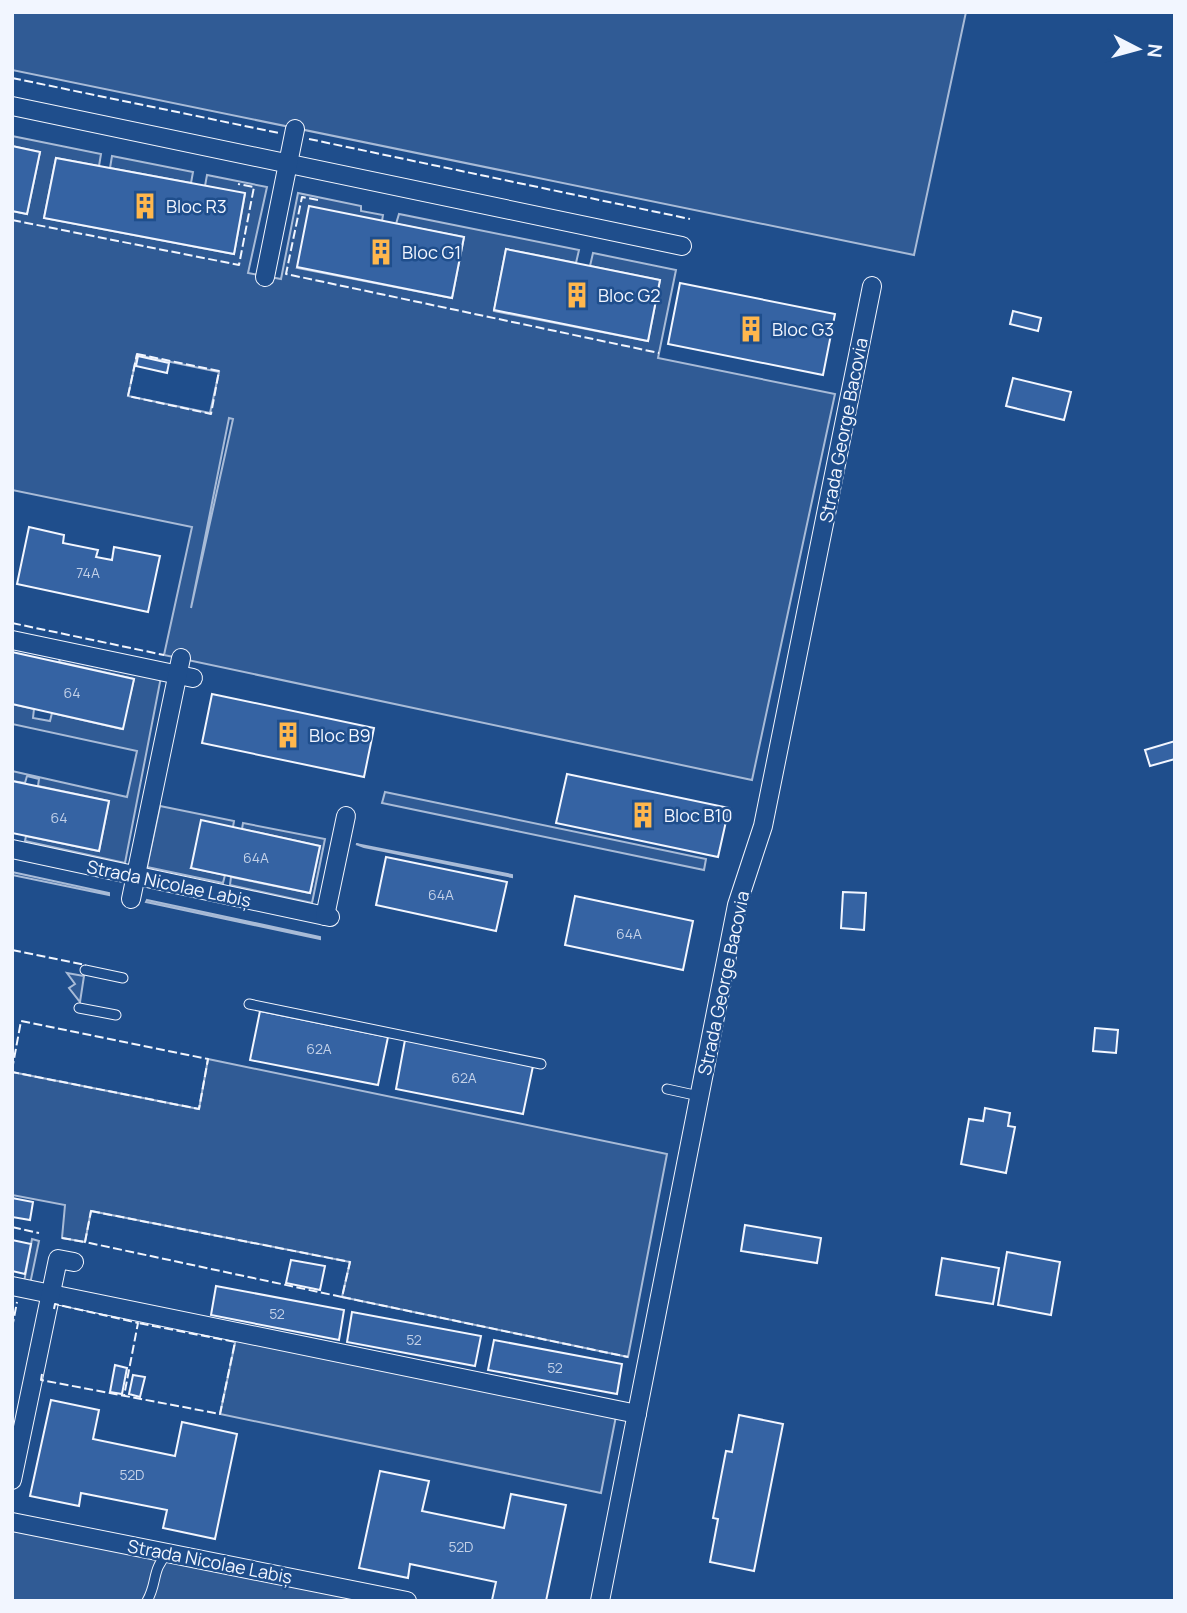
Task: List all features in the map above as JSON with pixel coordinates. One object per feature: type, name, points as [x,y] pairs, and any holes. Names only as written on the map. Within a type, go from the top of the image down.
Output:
[{"type":"street","points":[[12,106],[682,246]]},
{"type":"street","points":[[265,276],[295,129]]},
{"type":"street","name":"Strada George Bacovia","points":[[600,1601],[737,905],[764,826],[872,286]]},
{"type":"street","points":[[12,640],[183,670],[131,899]]},
{"type":"street","name":"Strada Nicolae Labiș","points":[[12,849],[328,917],[346,816]]},
{"type":"street","points":[[12,1480],[58,1259],[74,1262]]},
{"type":"street","points":[[12,1286],[637,1414]]},
{"type":"street","name":"Strada Nicolae Labiș","points":[[12,1522],[407,1601]]},
{"type":"lane","points":[[85,970],[123,978]]},
{"type":"lane","points":[[249,1004],[541,1064]]},
{"type":"lane","points":[[79,1008],[116,1015]]},
{"type":"lane","points":[[667,1089],[699,1097]]},
{"type":"lane","points":[[147,1601],[158,1564],[169,1552]]},
{"type":"shaded area","points":[[12,12],[966,12],[914,255],[12,70]]},
{"type":"shaded area","points":[[12,136],[101,154],[99,166],[56,158],[44,218],[234,254],[245,194],[205,186],[207,175],[267,187],[248,273],[281,279],[298,193],[361,206],[361,211],[383,215],[382,221],[298,268],[452,298],[464,237],[396,224],[399,214],[579,250],[576,263],[506,249],[494,311],[648,341],[660,280],[590,266],[593,253],[676,270],[658,358],[835,394],[752,780],[164,655],[192,527],[12,490],[12,211],[27,214],[40,152],[12,146]],"holes":[[[137,355],[219,372],[210,413],[128,396]],[[229,418],[233,419],[191,608]]]},
{"type":"shaded area","points":[[112,156],[193,172],[191,183],[110,168]]},
{"type":"shaded area","points":[[61,656],[161,677],[125,863],[25,841],[26,836],[99,851],[109,801],[38,786],[39,779],[27,776],[25,783],[12,781],[12,771],[127,797],[137,751],[12,724],[12,704],[34,709],[33,718],[50,721],[52,713],[122,729],[134,679],[59,662]]},
{"type":"shaded area","points":[[385,792],[706,859],[704,870],[382,803]]},
{"type":"shaded area","points":[[160,806],[234,821],[233,827],[191,868],[225,875],[223,883],[147,867]]},
{"type":"shaded area","points":[[243,823],[325,839],[312,903],[230,885],[231,877],[310,893],[320,846],[242,829]]},
{"type":"shaded area","points":[[356,844],[512,875],[512,877],[364,847]]},
{"type":"shaded area","points":[[12,872],[109,893],[109,895],[12,875]]},
{"type":"shaded area","points":[[147,900],[320,937],[320,939],[146,902]]},
{"type":"shaded area","points":[[67,973],[84,976],[80,1002],[69,988],[75,984]]},
{"type":"shaded area","points":[[208,1059],[667,1154],[628,1357],[342,1297],[350,1262],[91,1211],[85,1242],[62,1238],[65,1205],[12,1195],[12,1072],[199,1109]]},
{"type":"shaded area","points":[[32,1239],[39,1241],[30,1284],[24,1282]]},
{"type":"shaded area","points":[[238,1329],[617,1411],[601,1493],[220,1414]]},
{"type":"shaded area","points":[[12,1530],[365,1601],[12,1601]]},
{"type":"building","points":[[12,146],[40,152],[27,214],[12,211]]},
{"type":"building","name":"Bloc R3","points":[[56,158],[245,193],[234,254],[44,218]]},
{"type":"building","name":"Bloc G1","points":[[309,206],[464,237],[452,298],[297,267]]},
{"type":"building","name":"Bloc G2","points":[[506,249],[660,280],[648,341],[494,310]]},
{"type":"building","name":"Bloc G3","points":[[680,283],[835,314],[823,375],[668,344]]},
{"type":"building","points":[[1013,311],[1041,318],[1038,331],[1010,324]]},
{"type":"building","points":[[138,356],[169,363],[167,373],[136,366]]},
{"type":"building","points":[[1013,378],[1071,392],[1064,420],[1006,406]]},
{"type":"building","points":[[29,527],[64,535],[63,543],[98,550],[96,557],[112,560],[114,547],[160,556],[148,612],[17,584]]},
{"type":"building","points":[[12,652],[134,679],[123,729],[12,704]]},
{"type":"building","name":"Bloc B9","points":[[212,694],[374,728],[364,777],[202,743]]},
{"type":"building","points":[[1175,741],[1175,759],[1150,766],[1145,750]]},
{"type":"building","name":"Bloc B10","points":[[567,774],[729,808],[718,857],[556,823]]},
{"type":"building","points":[[12,781],[109,801],[99,851],[12,833]]},
{"type":"building","points":[[201,820],[320,846],[310,893],[191,868]]},
{"type":"building","points":[[386,857],[507,882],[496,931],[376,905]]},
{"type":"building","points":[[843,892],[866,893],[864,930],[841,928]]},
{"type":"building","points":[[575,896],[693,921],[683,970],[565,945]]},
{"type":"building","points":[[260,1011],[388,1037],[378,1085],[250,1060]]},
{"type":"building","points":[[1095,1028],[1118,1030],[1116,1053],[1093,1051]]},
{"type":"building","points":[[405,1040],[533,1066],[523,1114],[396,1089]]},
{"type":"building","points":[[985,1108],[1010,1113],[1008,1126],[1015,1127],[1006,1173],[961,1164],[969,1119],[983,1121]]},
{"type":"building","points":[[12,1198],[33,1202],[30,1220],[12,1217]]},
{"type":"building","points":[[745,1225],[821,1238],[817,1263],[741,1251]]},
{"type":"building","points":[[12,1240],[31,1244],[25,1274],[12,1271]]},
{"type":"building","points":[[1007,1252],[1060,1262],[1051,1315],[998,1305]]},
{"type":"building","points":[[942,1258],[999,1268],[993,1304],[936,1295]]},
{"type":"building","points":[[291,1260],[325,1266],[320,1290],[286,1283]]},
{"type":"building","points":[[216,1286],[344,1310],[339,1340],[211,1315]]},
{"type":"building","points":[[352,1312],[481,1336],[475,1366],[347,1342]]},
{"type":"building","points":[[494,1340],[622,1364],[617,1394],[488,1370]]},
{"type":"building","points":[[115,1365],[127,1368],[122,1394],[110,1392]]},
{"type":"building","points":[[133,1375],[145,1377],[140,1397],[129,1394]]},
{"type":"building","points":[[51,1400],[99,1410],[93,1439],[175,1456],[182,1422],[237,1434],[215,1539],[163,1528],[167,1510],[81,1493],[79,1506],[30,1496]]},
{"type":"building","points":[[739,1415],[783,1424],[754,1571],[710,1562],[718,1519],[713,1518],[726,1451],[732,1452]]},
{"type":"building","points":[[380,1471],[429,1481],[422,1511],[504,1528],[511,1494],[566,1505],[546,1601],[492,1600],[496,1582],[410,1564],[408,1578],[359,1568]]},
{"type":"fence","points":[[12,78],[279,133]]},
{"type":"fence","points":[[309,139],[690,219]]},
{"type":"fence","points":[[12,220],[239,265],[254,187],[238,184]]},
{"type":"fence","points":[[318,200],[302,197],[286,274],[659,353]]},
{"type":"fence","points":[[137,354],[219,371],[211,414],[128,396],[137,354]]},
{"type":"fence","points":[[12,623],[164,655]]},
{"type":"fence","points":[[12,950],[86,965]]},
{"type":"fence","points":[[12,1070],[21,1021],[208,1059],[199,1109],[12,1072]]},
{"type":"fence","points":[[91,1211],[350,1262],[342,1297],[85,1242],[91,1211]]},
{"type":"fence","points":[[12,1227],[39,1233]]},
{"type":"fence","points":[[62,1238],[85,1242]]},
{"type":"fence","points":[[342,1297],[628,1357]]},
{"type":"fence","points":[[12,1328],[17,1302]]},
{"type":"fence","points":[[54,1309],[55,1304],[138,1323],[124,1396]]},
{"type":"fence","points":[[42,1374],[41,1380],[220,1414],[235,1342],[138,1323]]},
{"type":"place","name":"Bloc R3","points":[[145,206]]},
{"type":"place","name":"Bloc G1","points":[[381,252]]},
{"type":"place","name":"Bloc G2","points":[[577,295]]},
{"type":"place","name":"Bloc G3","points":[[751,329]]},
{"type":"place","name":"Bloc B9","points":[[288,735]]},
{"type":"place","name":"Bloc B10","points":[[643,815]]}]
